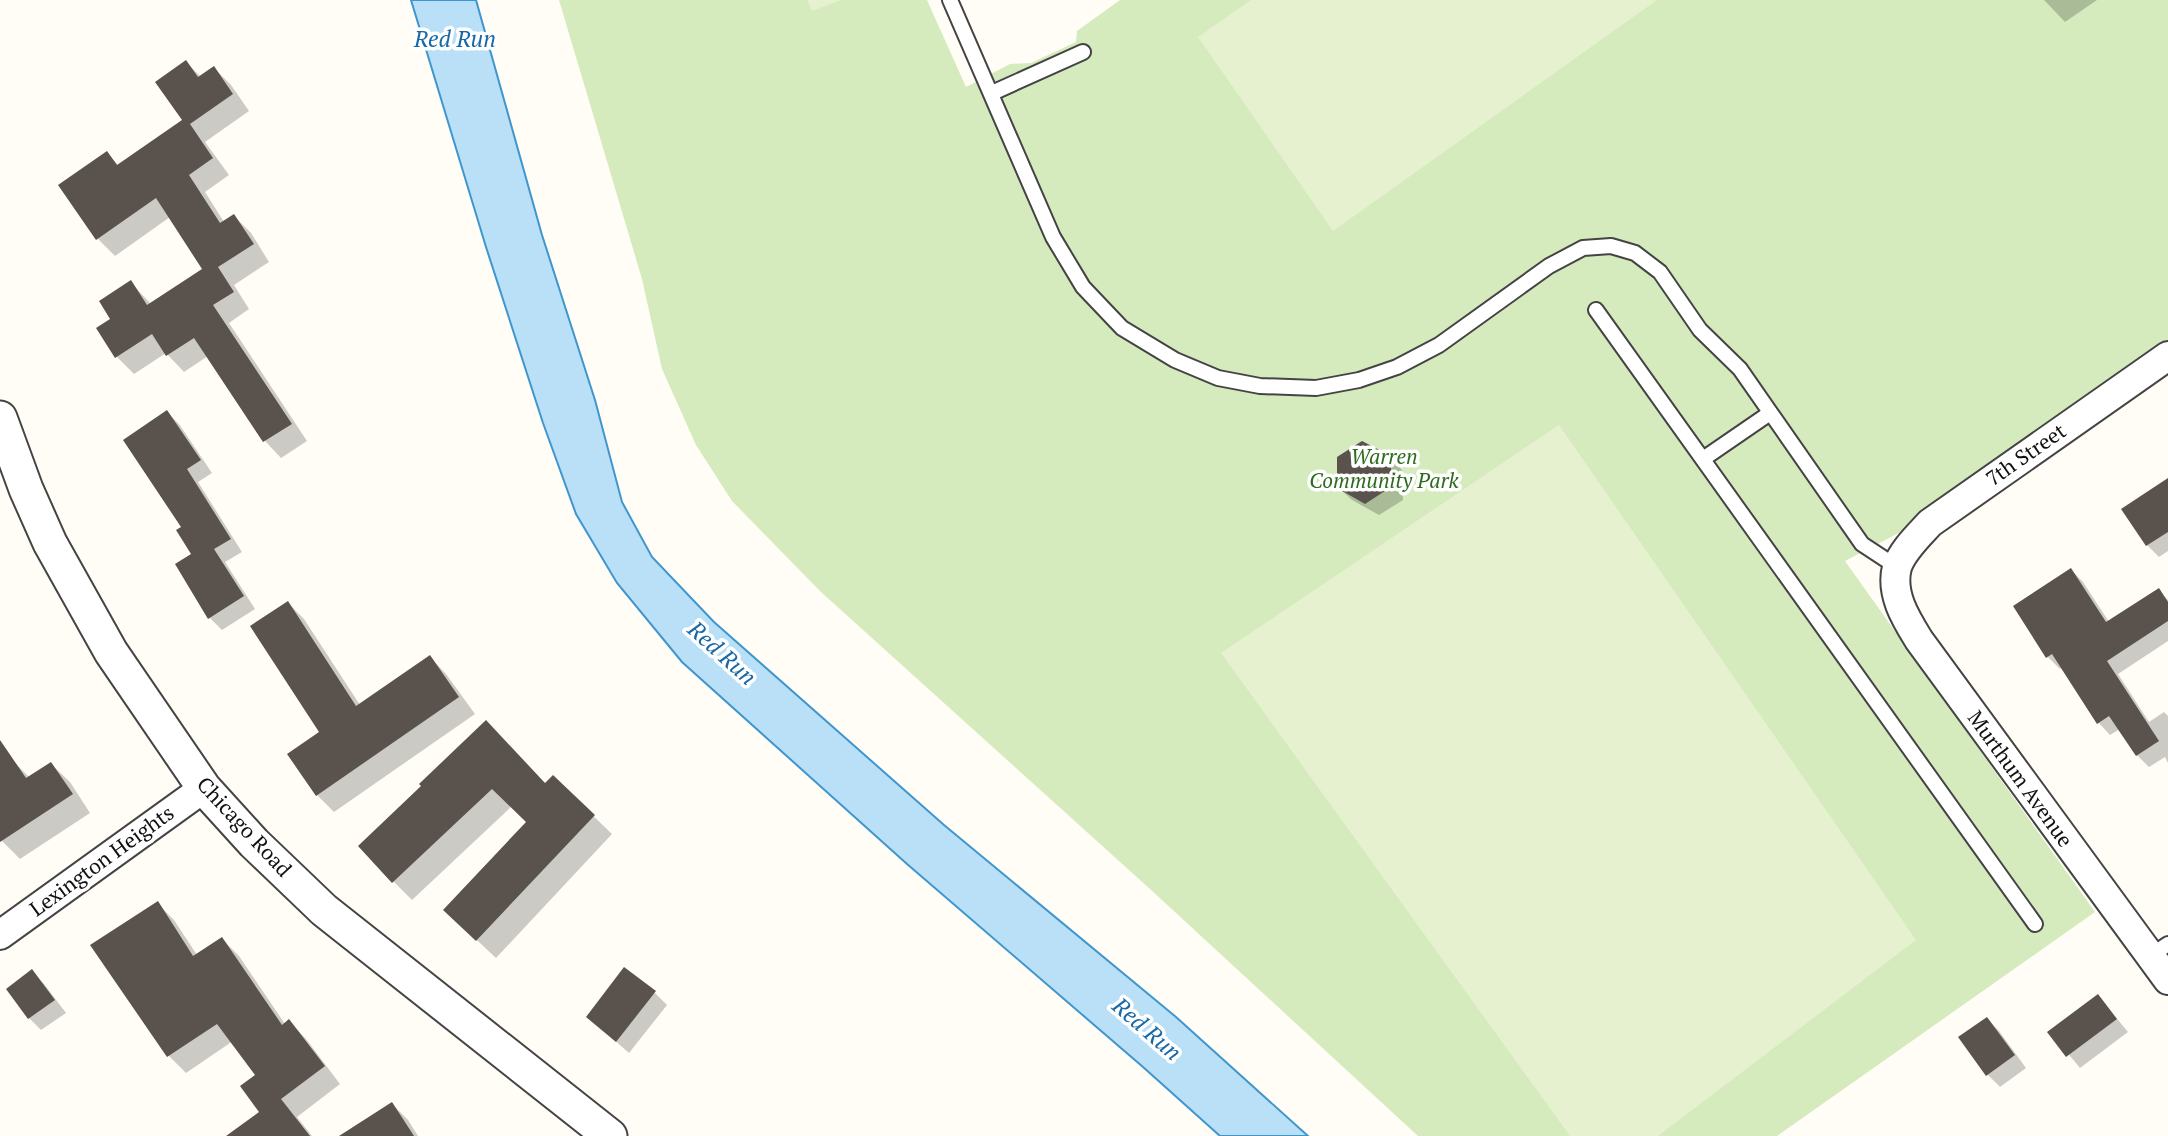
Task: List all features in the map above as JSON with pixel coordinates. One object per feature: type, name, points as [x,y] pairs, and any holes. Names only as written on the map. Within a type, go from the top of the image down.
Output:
[{"type":"street","name":"7th Street","points":[[1898,567],[1912,544],[1930,523],[2168,356]]},
{"type":"street","name":"Chicago Road","points":[[0,418],[9,470],[111,652],[204,788],[254,843],[324,910],[610,1136]]},
{"type":"street","name":"Murthum Avenue","points":[[1898,567],[1897,598],[1919,640],[2159,950],[2168,980]]},
{"type":"street","name":"Lexington Heights","points":[[0,935],[204,788]]},
{"type":"lane","points":[[950,0],[1053,237],[1083,287],[1122,328],[1175,360],[1218,378],[1260,386],[1316,388],[1372,376],[1397,367],[1439,345],[1549,266],[1583,248],[1611,246],[1635,253],[1660,272],[1700,330],[1740,369],[1862,544],[1898,567]]},
{"type":"lane","points":[[992,93],[1083,52]]},
{"type":"lane","points":[[1596,310],[2035,924]]},
{"type":"lane","points":[[1703,459],[1770,413]]},
{"type":"green space","name":"Warren Community Park","points":[[559,0],[927,0],[966,87],[1010,64],[1031,63],[1076,42],[1077,31],[1120,0],[2168,0],[2168,348],[1916,524],[1845,561],[2095,912],[1777,1136],[1418,1136],[821,592],[732,501],[696,445],[662,369],[642,279]]},
{"type":"green space","points":[[807,0],[841,0],[812,11]]},
{"type":"green space","points":[[1251,0],[1657,0],[1333,231],[1198,37]]},
{"type":"green space","points":[[1559,425],[1916,940],[1658,1136],[1570,1136],[1221,653]]},
{"type":"water","name":"Red Run","points":[[411,0],[476,0],[542,235],[595,400],[622,502],[652,557],[714,622],[944,825],[1176,1017],[1308,1136],[1220,1136],[907,864],[682,662],[617,583],[576,514],[543,423]]},
{"type":"building","points":[[186,60],[198,77],[214,66],[233,94],[190,124],[213,158],[189,175],[220,223],[234,214],[254,244],[218,267],[234,292],[213,305],[292,424],[263,442],[194,338],[166,356],[152,334],[115,358],[96,328],[110,319],[99,301],[131,280],[147,305],[202,269],[156,198],[96,240],[58,185],[107,151],[117,165],[182,120],[155,82]]},
{"type":"building","points":[[167,410],[201,460],[187,469],[231,539],[214,549],[244,596],[208,619],[175,564],[191,554],[176,530],[181,527],[123,440]]},
{"type":"building","points":[[1362,441],[1391,456],[1391,487],[1365,504],[1337,488],[1337,457]]},
{"type":"building","points":[[2168,478],[2168,532],[2146,546],[2121,509]]},
{"type":"building","points":[[2071,568],[2106,622],[2159,588],[2168,602],[2168,621],[2107,661],[2159,741],[2136,756],[2109,716],[2097,724],[2052,654],[2046,658],[2013,606]]},
{"type":"building","points":[[288,601],[356,706],[430,655],[459,697],[316,796],[287,754],[319,732],[250,626]]},
{"type":"building","points":[[486,720],[545,783],[553,775],[595,815],[476,941],[443,910],[526,822],[492,789],[392,883],[358,846]]},
{"type":"building","points":[[0,740],[26,778],[51,762],[73,794],[0,842]]},
{"type":"building","points":[[158,901],[193,956],[222,937],[282,1025],[289,1019],[325,1066],[281,1099],[310,1136],[226,1136],[259,1112],[240,1086],[255,1075],[217,1024],[167,1057],[90,945]]},
{"type":"building","points":[[624,967],[656,991],[616,1042],[586,1017]]},
{"type":"building","points":[[32,969],[55,1000],[28,1019],[6,989]]},
{"type":"building","points":[[2098,994],[2117,1019],[2066,1057],[2047,1032]]},
{"type":"building","points":[[1987,1017],[2015,1055],[1986,1076],[1958,1037]]},
{"type":"building","points":[[392,1102],[414,1136],[339,1136]]}]
